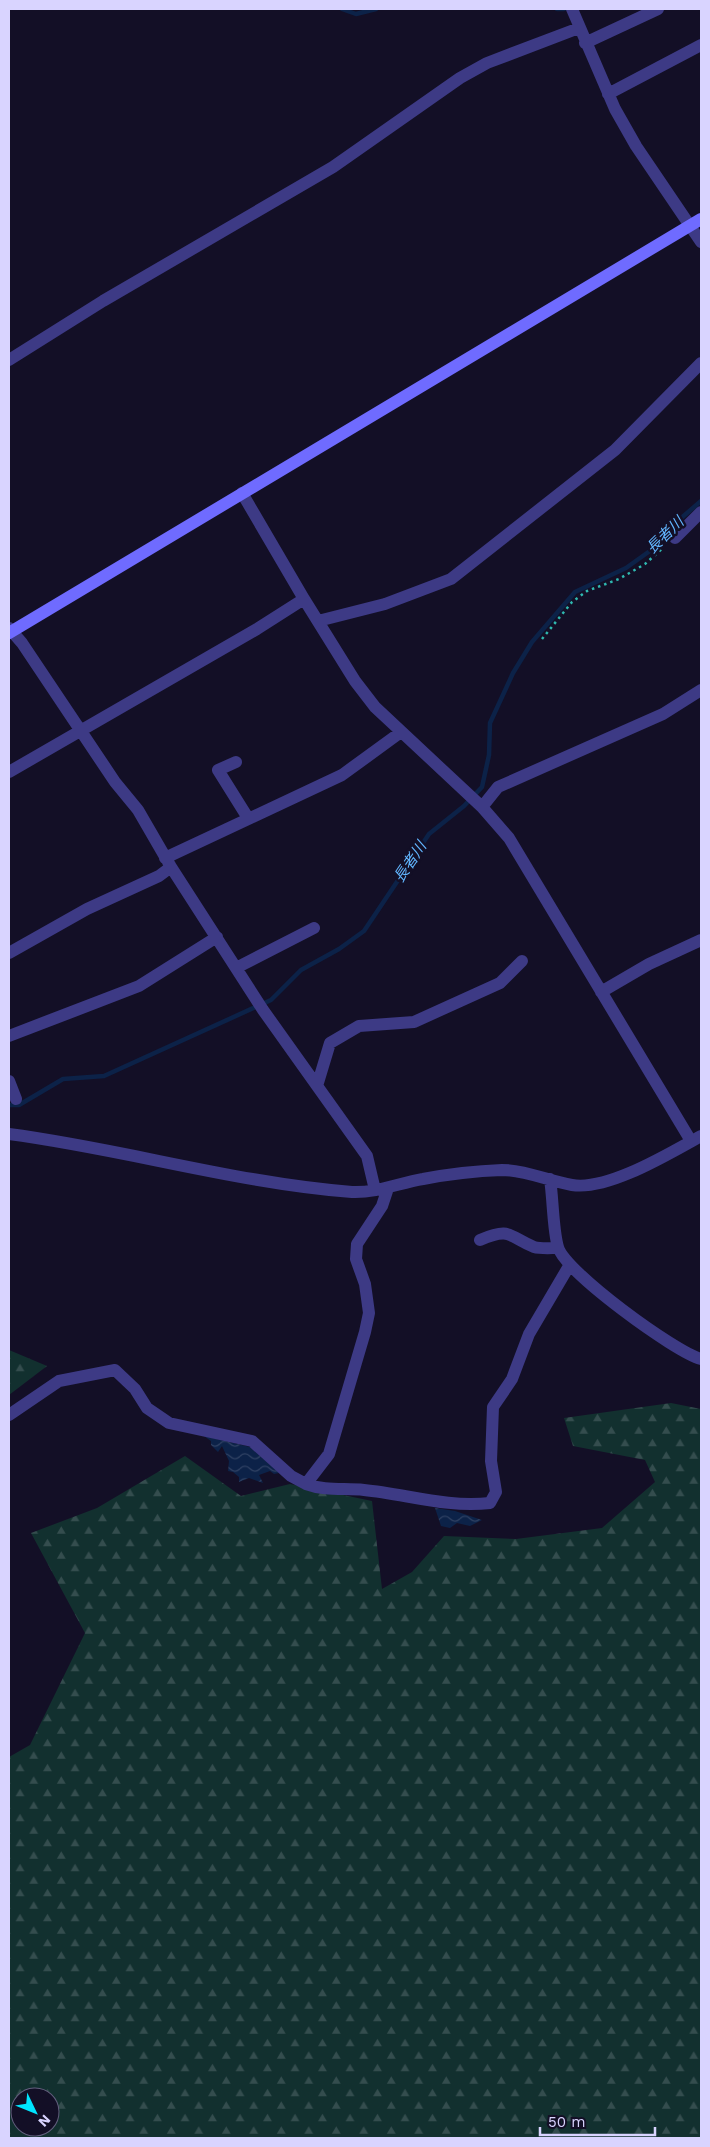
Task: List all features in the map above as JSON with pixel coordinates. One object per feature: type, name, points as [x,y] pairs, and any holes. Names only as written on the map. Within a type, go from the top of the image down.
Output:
[{"type":"street","points":[[572,9],[608,94],[636,146],[696,223],[701,242]]},
{"type":"street","points":[[585,43],[658,9]]},
{"type":"street","points":[[9,360],[103,301],[333,167],[460,78],[487,62],[579,28]]},
{"type":"street","points":[[608,94],[701,45]]},
{"type":"street","points":[[375,1190],[367,1156],[259,1004],[168,862],[138,810],[115,782],[22,643],[10,631],[696,223]]},
{"type":"street","points":[[318,621],[385,604],[451,579],[615,450],[701,363]]},
{"type":"street","points":[[9,1134],[71,1142],[269,1181],[354,1192],[388,1188],[420,1179],[470,1172],[504,1170],[574,1185],[601,1182],[653,1163],[696,1138],[602,992],[509,838],[480,805],[375,707],[360,688],[304,599],[242,493]]},
{"type":"street","points":[[675,538],[701,512]]},
{"type":"street","points":[[9,772],[257,629],[304,599]]},
{"type":"street","points":[[480,805],[498,787],[663,714],[701,690]]},
{"type":"street","points":[[9,953],[87,910],[159,876],[168,862],[248,818],[342,775],[401,732]]},
{"type":"street","points":[[236,762],[218,770],[248,818]]},
{"type":"street","points":[[236,968],[314,928]]},
{"type":"street","points":[[9,1036],[138,986],[217,937]]},
{"type":"street","points":[[602,992],[648,964],[701,940]]},
{"type":"street","points":[[317,1086],[330,1043],[358,1026],[414,1022],[500,983],[522,961]]},
{"type":"street","points":[[9,1081],[16,1099]]},
{"type":"street","points":[[550,1179],[558,1248],[569,1266],[658,1337],[692,1357],[701,1359]]},
{"type":"street","points":[[306,1484],[329,1454],[365,1332],[369,1313],[365,1284],[356,1259],[357,1244],[382,1206],[388,1188]]},
{"type":"street","points":[[480,1240],[497,1233],[512,1234],[536,1247],[558,1248]]},
{"type":"street","points":[[9,1415],[59,1381],[115,1370],[135,1389],[147,1408],[169,1423],[252,1442],[291,1476],[317,1488],[364,1490],[467,1506],[490,1503],[496,1492],[491,1461],[493,1407],[512,1379],[529,1334],[569,1266]]},
{"type":"path","points":[[542,640],[572,602],[587,591],[619,579],[645,564],[675,538]]},
{"type":"green space","points":[[9,1350],[47,1366],[9,1395]]},
{"type":"green space","points":[[671,1403],[701,1409],[701,2138],[9,2138],[9,1757],[30,1745],[85,1633],[31,1533],[97,1508],[185,1456],[241,1496],[290,1484],[372,1501],[382,1589],[412,1572],[444,1536],[516,1539],[602,1528],[655,1482],[645,1460],[573,1446],[564,1418]]},
{"type":"water","points":[[204,1436],[250,1447],[279,1473],[274,1474],[270,1471],[259,1475],[263,1483],[249,1478],[239,1482],[239,1477],[233,1472],[228,1471],[229,1461],[222,1446],[218,1452],[211,1445],[211,1441]]},
{"type":"water","points":[[435,1508],[455,1511],[482,1520],[470,1526],[457,1523],[450,1528],[441,1526]]},
{"type":"waterway","points":[[342,9],[356,14],[376,9]]},
{"type":"waterway","points":[[557,9],[564,9]]},
{"type":"waterway","name":"長者川","points":[[9,1105],[19,1105],[63,1079],[104,1076],[271,1000],[301,970],[339,949],[364,931],[429,834],[464,806],[482,787],[489,755],[490,723],[513,673],[532,642],[575,592],[626,568],[654,548],[672,526],[701,501]]}]
